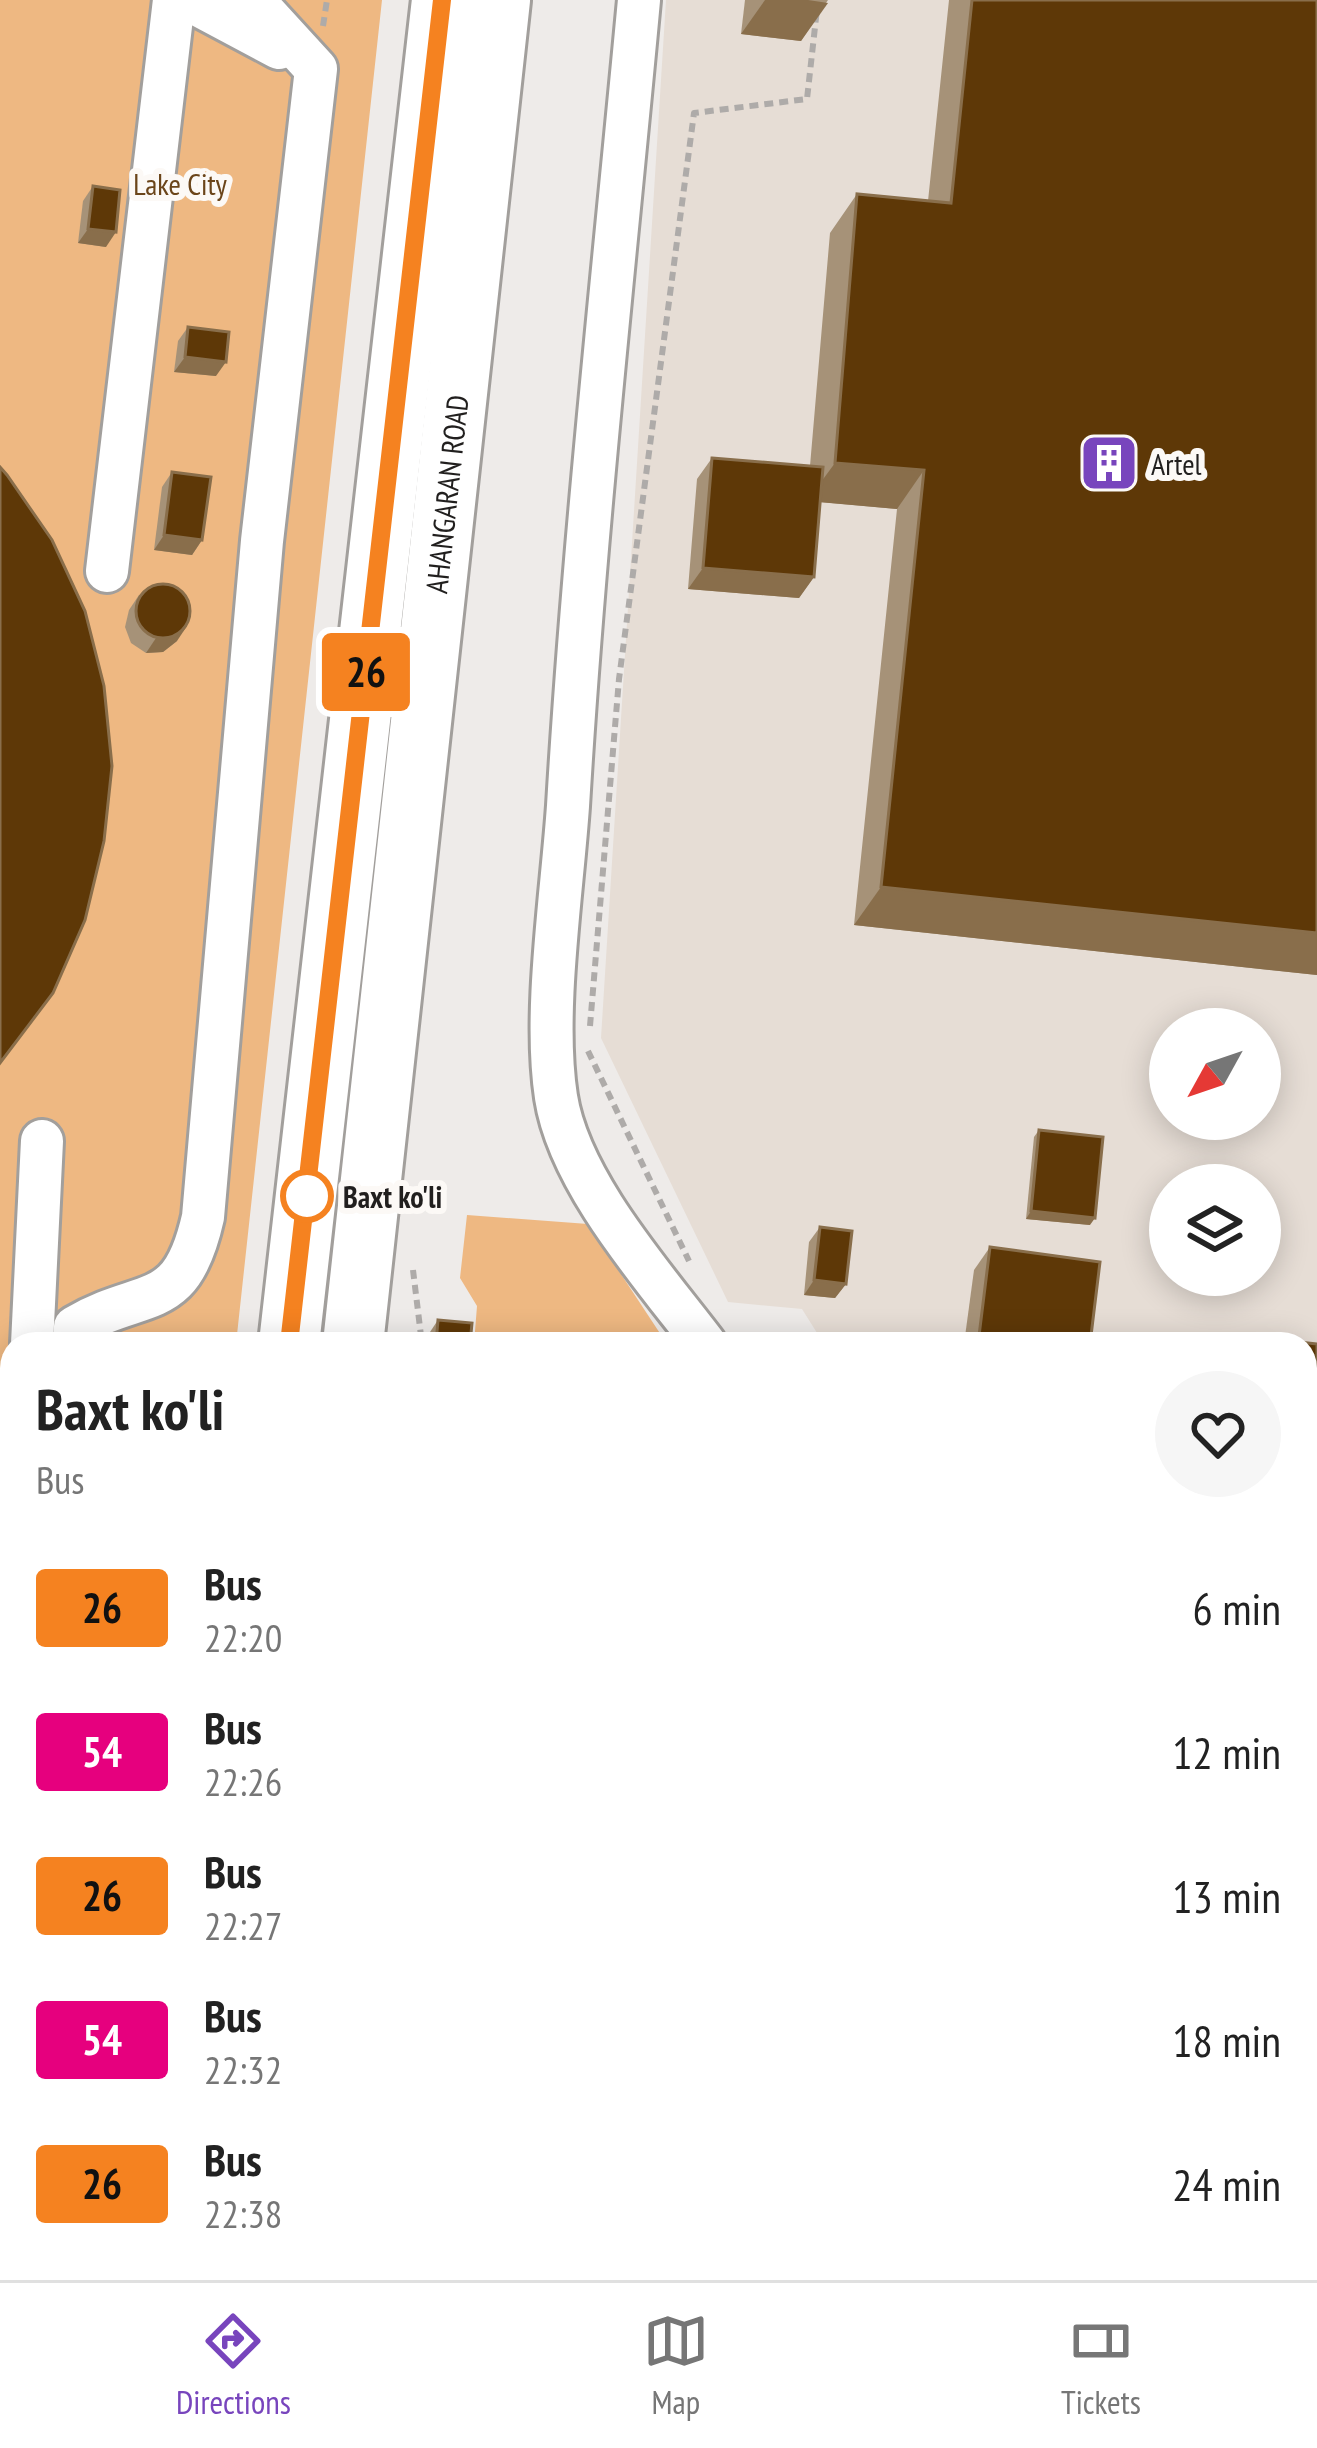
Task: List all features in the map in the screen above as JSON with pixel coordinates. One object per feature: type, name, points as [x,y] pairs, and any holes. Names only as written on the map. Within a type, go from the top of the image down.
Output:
[{"type":"highway","name":"AHANGARAN ROAD","points":[[290,1332],[442,0]]},
{"type":"highway","name":"AHANGARAN ROAD","points":[[354,1332],[500,0]]},
{"type":"street","points":[[107,571],[174,0]]},
{"type":"street","points":[[189,0],[316,69]]},
{"type":"street","points":[[75,1332],[75,1327],[104,1310],[159,1296],[173,1286],[194,1256],[203,1217],[262,541],[316,69],[253,0]]},
{"type":"street","points":[[639,0],[574,709],[554,1061],[560,1113],[578,1156],[610,1215],[696,1332]]},
{"type":"street","points":[[22,1319],[42,1142]]},
{"type":"path","points":[[690,1264],[588,1052],[619,680],[694,112],[807,99],[818,0]]},
{"type":"path","points":[[413,1270],[421,1332]]},
{"type":"shaded area","points":[[666,0],[1317,0],[1317,1332],[816,1332],[802,1309],[728,1302],[601,1038]]},
{"type":"green space","name":"Lake City","points":[[0,0],[382,0],[237,1332],[0,1332]]},
{"type":"green space","points":[[467,1215],[588,1224],[659,1332],[475,1332],[477,1306],[460,1278]]},
{"type":"building","name":"Artel","points":[[972,0],[1317,0],[1317,933],[881,887],[924,470],[835,463],[857,194],[951,203]]},
{"type":"building","points":[[93,186],[120,190],[116,232],[88,229]]},
{"type":"building","points":[[188,327],[229,332],[226,362],[185,357]]},
{"type":"building","points":[[712,458],[823,467],[814,577],[703,568]]},
{"type":"building","points":[[0,467],[52,540],[85,611],[104,686],[112,766],[104,841],[85,920],[53,993],[0,1063]]},
{"type":"building","points":[[172,472],[211,477],[202,540],[164,535]]},
{"type":"building","points":[[163,584],[182,592],[190,611],[182,630],[163,638],[144,630],[136,611],[144,592]]},
{"type":"building","points":[[1039,1130],[1103,1137],[1095,1218],[1031,1211]]},
{"type":"building","points":[[820,1227],[852,1231],[846,1284],[814,1280]]},
{"type":"building","points":[[990,1247],[1100,1262],[1091,1332],[979,1332]]},
{"type":"building","points":[[438,1320],[472,1323],[471,1332],[437,1332]]},
{"type":"bus line","name":"26","points":[[290,1332],[442,0]]},
{"type":"place","name":"Artel","points":[[1109,463]]},
{"type":"place","name":"Baxt ko'li","points":[[307,1196]]}]
